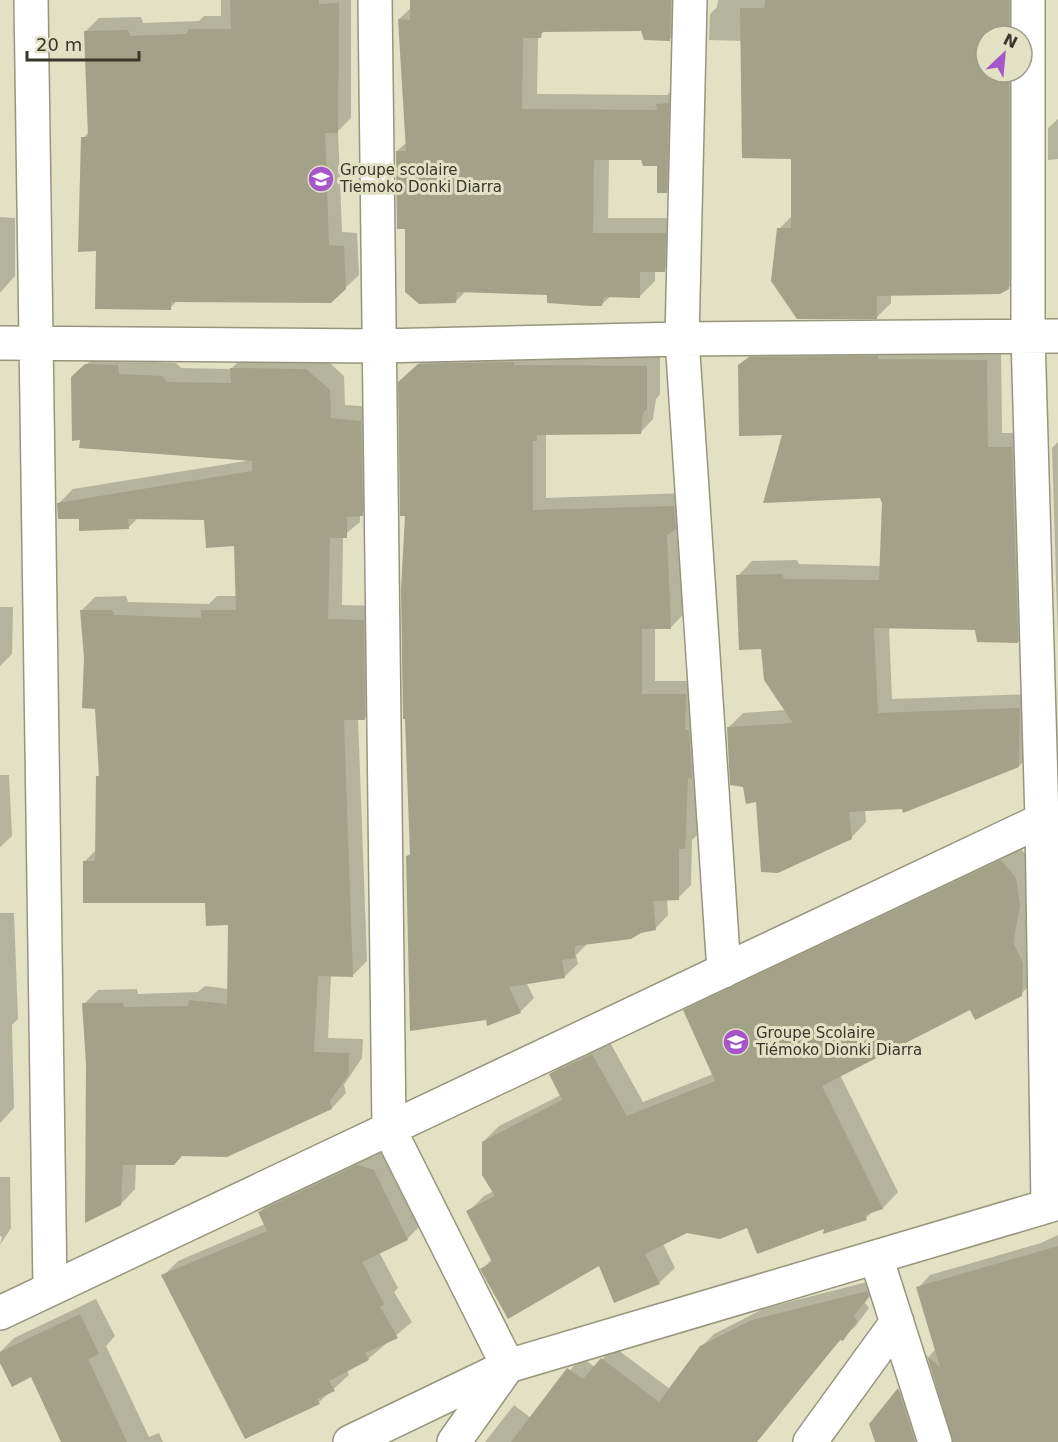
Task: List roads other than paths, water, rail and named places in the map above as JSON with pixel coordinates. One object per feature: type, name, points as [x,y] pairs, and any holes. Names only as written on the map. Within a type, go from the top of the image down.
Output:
[{"type":"street","points":[[31,0],[50,1289]]},
{"type":"street","points":[[375,0],[389,1129],[508,1366]]},
{"type":"street","points":[[690,0],[682,339],[724,971]]},
{"type":"street","points":[[350,1442],[508,1366],[1053,1204],[1042,820],[1043,336],[1028,0]]},
{"type":"street","points":[[0,343],[379,346],[682,339],[1043,336]]},
{"type":"street","points":[[0,1313],[1042,820]]},
{"type":"street","points":[[876,1257],[935,1442]]},
{"type":"street","points":[[810,1442],[897,1322]]},
{"type":"street","points":[[454,1442],[508,1366]]},
{"type":"place","name":"Groupe scolaire Tiemoko Donki Diarra","points":[[321,179]]},
{"type":"place","name":"Groupe Scolaire Tiémoko Dionki Diarra","points":[[736,1042]]}]
